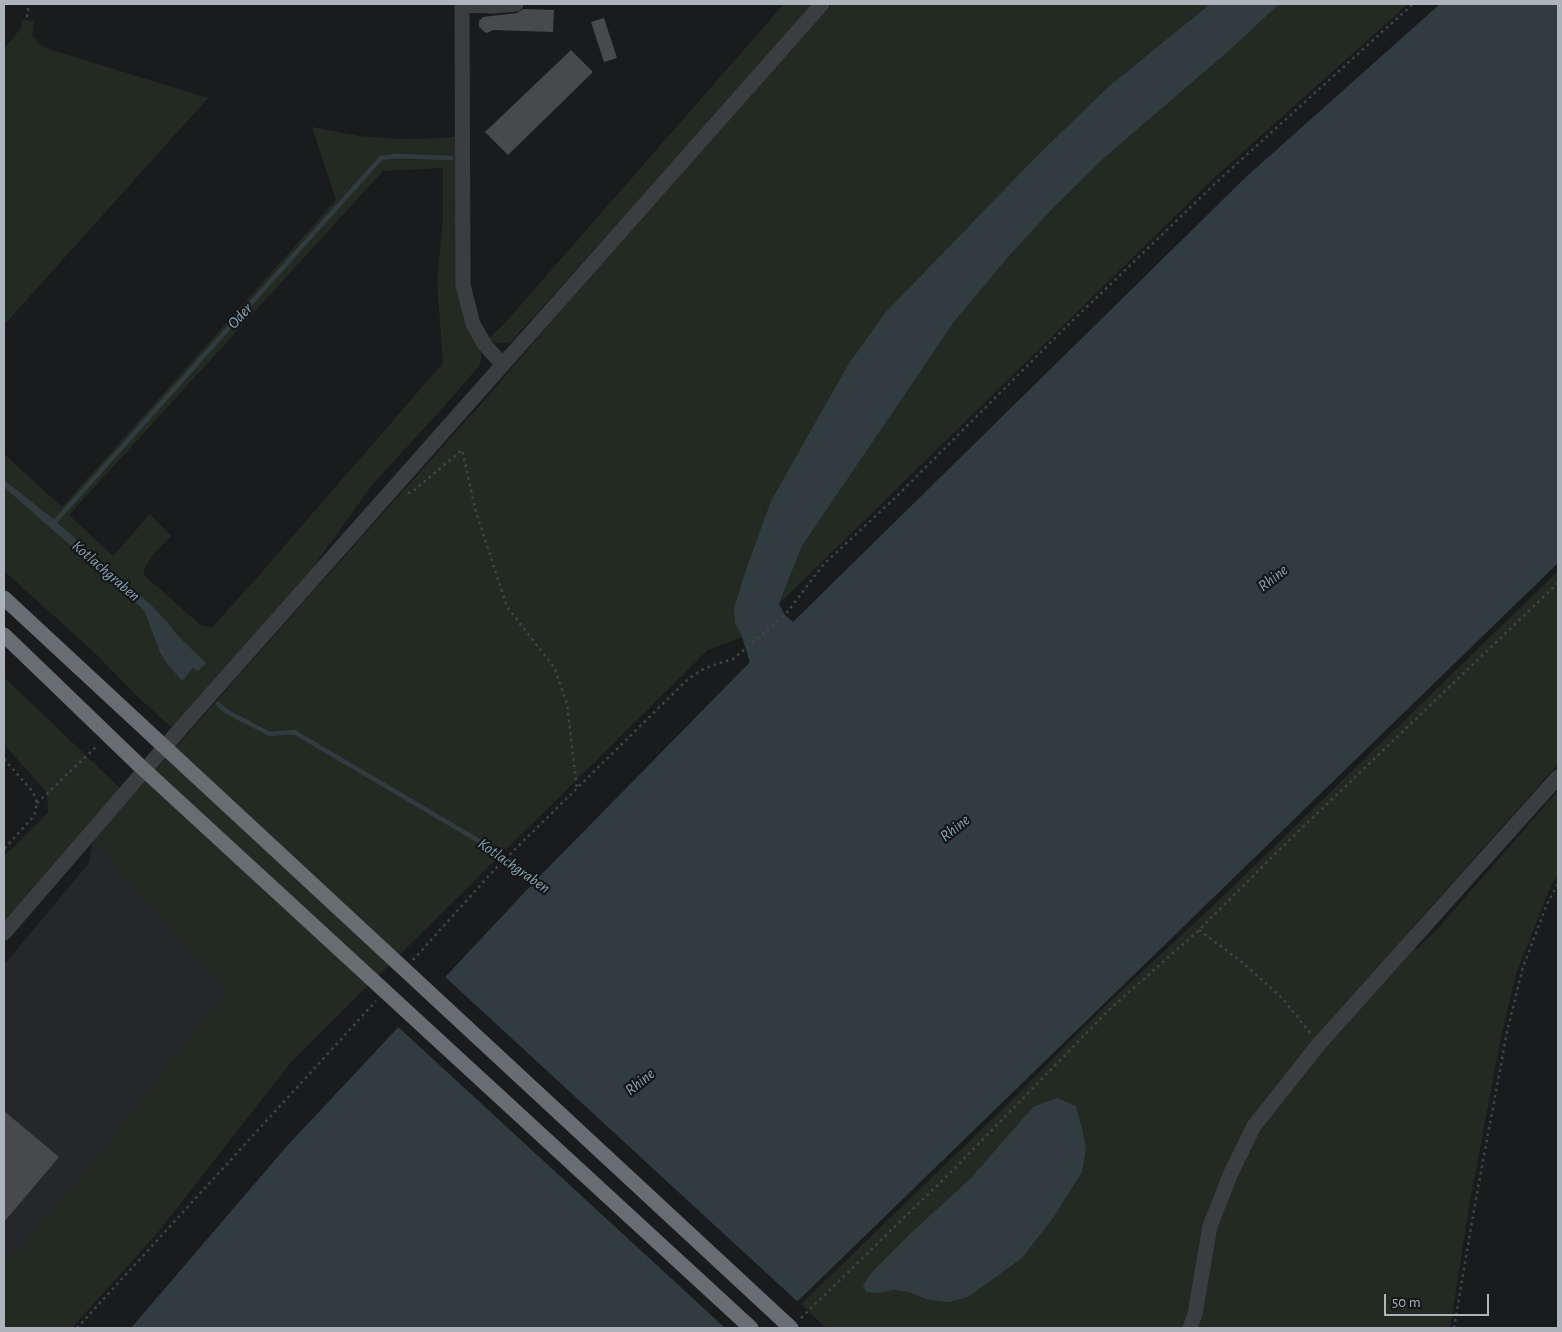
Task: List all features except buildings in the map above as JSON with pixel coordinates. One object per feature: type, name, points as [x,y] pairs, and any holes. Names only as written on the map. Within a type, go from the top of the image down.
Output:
[{"type":"highway","points":[[4,598],[794,1325]]},
{"type":"highway","points":[[4,636],[146,772],[751,1328]]},
{"type":"street","points":[[503,365],[485,345],[473,324],[463,285],[462,4],[493,6],[516,4]]},
{"type":"street","points":[[4,933],[188,719],[822,4]]},
{"type":"street","points":[[1190,1328],[1196,1314],[1210,1226],[1230,1173],[1254,1126],[1319,1044],[1558,777]]},
{"type":"path","points":[[27,16],[29,4]]},
{"type":"path","points":[[408,965],[495,869],[688,678],[706,668],[733,659],[785,615],[823,565],[895,498],[1069,324],[1220,179],[1413,4]]},
{"type":"path","points":[[404,494],[412,492],[462,450],[476,512],[507,607],[554,667],[567,704],[577,789]]},
{"type":"path","points":[[794,1325],[952,1171],[1110,1009],[1199,930],[1279,850],[1558,583]]},
{"type":"path","points":[[37,803],[105,739]]},
{"type":"path","points":[[4,759],[33,792],[37,803],[34,816],[4,849]]},
{"type":"path","points":[[1454,1328],[1474,1204],[1507,1032],[1523,967],[1547,904],[1558,884]]},
{"type":"path","points":[[1199,930],[1243,963],[1282,998],[1319,1044]]},
{"type":"path","points":[[76,1328],[376,1000]]},
{"type":"shaded area","points":[[784,4],[815,4],[510,343],[498,343],[487,340],[505,323]]},
{"type":"shaded area","points":[[832,4],[1210,4],[1108,87],[1036,157],[970,227],[848,365],[823,410],[735,623],[742,637],[708,650],[292,1061],[159,1231],[72,1328],[4,1328],[4,1265],[77,1182],[225,992],[93,841],[489,395],[594,271]]},
{"type":"shaded area","points":[[1279,4],[1408,4],[1217,175],[779,604],[802,546],[954,322],[1009,256],[1054,207],[1104,158],[1232,48]]},
{"type":"shaded area","points":[[22,20],[34,21],[32,35],[39,44],[52,50],[208,98],[4,325],[4,49],[21,28]]},
{"type":"shaded area","points":[[312,127],[359,136],[403,139],[456,136],[457,249],[481,353],[481,361],[479,366],[439,412],[372,485],[311,570],[172,728],[96,654],[4,571],[4,454],[62,507],[336,200]],"holes":[[[443,168],[443,218],[437,282],[443,363],[212,627],[202,626],[144,575],[144,569],[152,556],[171,536],[150,514],[113,556],[69,515],[383,171]]]},
{"type":"shaded area","points":[[1558,571],[1558,764],[1412,928],[1416,950],[1441,925],[1558,791],[1558,873],[1516,974],[1500,1042],[1469,1207],[1450,1328],[826,1328],[801,1304],[1017,1095],[1104,1007],[1217,902]],"holes":[[[1076,1106],[1086,1150],[1082,1172],[1054,1217],[1022,1258],[930,1300],[908,1292],[893,1290],[870,1274],[912,1232],[971,1178]]]},
{"type":"shaded area","points":[[4,677],[121,789],[4,923],[4,856],[48,813],[47,793],[4,744]]},
{"type":"shaded area","points":[[93,841],[225,992],[77,1182],[4,1265],[4,965],[89,863]]},
{"type":"water","name":"Rhine","points":[[1210,4],[1279,4],[1232,48],[1104,158],[1054,207],[1009,256],[954,322],[802,546],[779,604],[785,615],[793,622],[1246,177],[1440,4],[1558,4],[1558,563],[770,1328],[131,1328],[287,1146],[537,879],[750,662],[742,637],[735,623],[734,608],[746,570],[771,501],[848,365],[885,313],[1036,157],[1108,87]]},
{"type":"water","points":[[4,480],[52,518],[151,605],[177,635],[206,663],[198,671],[193,668],[182,681],[160,652],[144,610],[4,487]]},
{"type":"water","points":[[1057,1098],[1076,1106],[1086,1150],[1082,1172],[1054,1217],[1022,1258],[968,1297],[949,1302],[929,1300],[908,1292],[893,1290],[878,1293],[866,1292],[863,1286],[870,1274],[912,1232],[971,1178],[1033,1107]]},
{"type":"pier","points":[[443,975],[799,1303],[773,1328],[725,1328],[396,1025]]},
{"type":"waterway","name":"Oder","points":[[53,524],[381,158],[396,156],[451,158]]},
{"type":"waterway","name":"Kotlachgraben","points":[[218,704],[227,712],[270,734],[294,732],[491,848],[540,881]]}]
